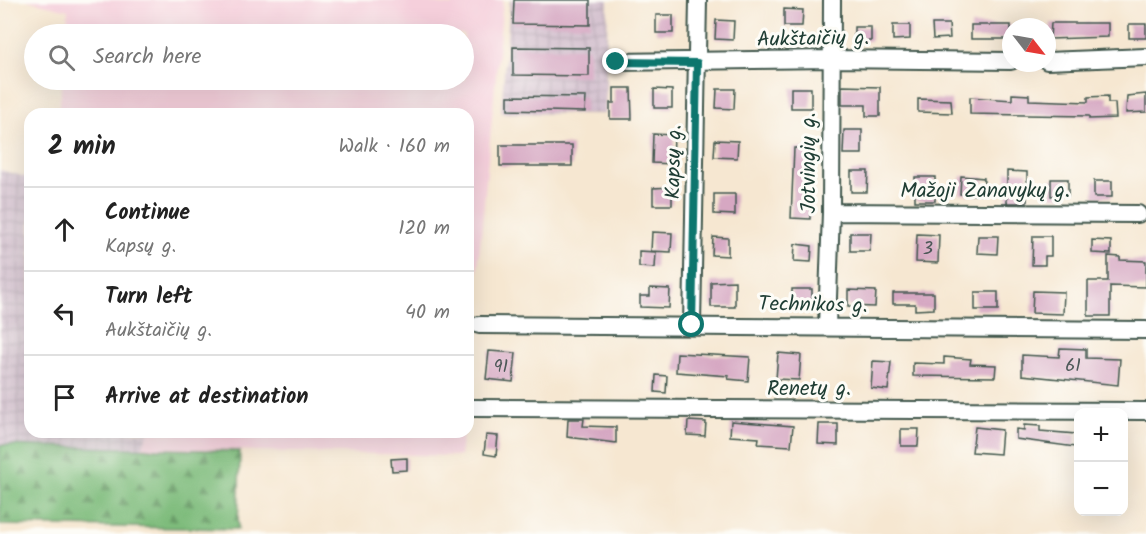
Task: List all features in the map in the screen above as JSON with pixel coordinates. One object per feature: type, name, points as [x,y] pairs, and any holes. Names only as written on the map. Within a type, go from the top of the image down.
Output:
[{"type":"street","name":"Kapsų g.","points":[[692,325],[698,0]]},
{"type":"street","name":"Jotvingių g.","points":[[827,326],[831,212],[832,0]]},
{"type":"street","points":[[1056,61],[1146,57]]},
{"type":"street","name":"Aukštaičių g.","points":[[616,62],[697,63],[831,59],[1002,61]]},
{"type":"street","name":"Mažoji Zanavykų g.","points":[[831,212],[1138,214]]},
{"type":"street","name":"Technikos g.","points":[[479,325],[1146,330]]},
{"type":"street","name":"Renetų g.","points":[[474,408],[1146,411]]},
{"type":"shaded area","points":[[26,0],[408,0],[452,6],[453,0],[503,0],[474,310],[474,108],[60,108],[61,90],[474,90],[474,24],[67,24],[68,10]]},
{"type":"shaded area","points":[[510,0],[608,0],[605,114],[501,113]]},
{"type":"shaded area","points":[[0,170],[24,176],[24,438],[146,438],[142,448],[0,445]]},
{"type":"shaded area","points":[[146,438],[462,438],[460,456],[142,448]]},
{"type":"green space","points":[[0,445],[240,451],[238,529],[0,525]]},
{"type":"building","points":[[514,0],[590,0],[590,25],[513,24]]},
{"type":"building","points":[[784,9],[803,10],[802,26],[784,26]]},
{"type":"building","points":[[656,15],[673,15],[673,33],[656,33]]},
{"type":"building","points":[[716,20],[734,21],[733,40],[715,39]]},
{"type":"building","points":[[1056,23],[1108,23],[1108,37],[1056,39]]},
{"type":"building","points":[[932,24],[949,24],[950,38],[933,39]]},
{"type":"building","points":[[1129,24],[1146,24],[1146,38],[1129,38]]},
{"type":"building","points":[[893,25],[910,25],[910,39],[893,40]]},
{"type":"building","points":[[971,25],[1002,25],[1002,39],[971,39]]},
{"type":"building","points":[[854,27],[871,27],[871,41],[854,41]]},
{"type":"building","points":[[513,47],[589,48],[589,76],[513,75]]},
{"type":"building","points":[[842,86],[880,87],[880,116],[866,116],[866,105],[842,105]]},
{"type":"building","points":[[614,88],[631,88],[632,119],[610,119],[610,103],[614,103]]},
{"type":"building","points":[[791,88],[811,88],[811,108],[791,108]]},
{"type":"building","points":[[654,89],[672,90],[672,108],[654,108]]},
{"type":"building","points":[[717,89],[735,89],[734,109],[716,108]]},
{"type":"building","points":[[1012,94],[1029,95],[1029,100],[1088,102],[1088,97],[1108,96],[1108,103],[1115,103],[1116,118],[970,114],[970,97],[1012,100]]},
{"type":"building","points":[[1146,94],[1146,112],[1126,113],[1127,96]]},
{"type":"building","points":[[508,96],[586,97],[585,112],[508,110]]},
{"type":"building","points":[[918,99],[951,100],[952,113],[918,112]]},
{"type":"building","points":[[844,130],[862,130],[862,154],[843,154]]},
{"type":"building","points":[[653,134],[674,135],[673,164],[652,163]]},
{"type":"building","points":[[715,140],[738,141],[737,158],[714,157]]},
{"type":"building","points":[[500,145],[572,145],[572,166],[500,166]]},
{"type":"building","points":[[794,148],[812,148],[810,219],[791,218]]},
{"type":"building","points":[[851,171],[868,171],[867,192],[851,192]]},
{"type":"building","points":[[1007,171],[1027,172],[1027,203],[1007,203]]},
{"type":"building","points":[[961,176],[984,178],[983,195],[960,194]]},
{"type":"building","points":[[915,177],[935,177],[935,201],[915,201]]},
{"type":"building","points":[[1051,179],[1068,179],[1068,196],[1051,196]]},
{"type":"building","points":[[1094,181],[1112,181],[1112,197],[1094,197]]},
{"type":"building","points":[[672,187],[672,205],[653,205],[653,188]]},
{"type":"building","points":[[714,194],[735,194],[735,215],[714,214]]},
{"type":"building","points":[[652,232],[672,233],[671,252],[651,251]]},
{"type":"building","points":[[850,233],[871,233],[870,251],[850,251]]},
{"type":"building","points":[[917,234],[939,235],[938,263],[916,262]]},
{"type":"building","points":[[978,236],[998,236],[997,254],[977,253]]},
{"type":"building","points":[[1033,236],[1051,236],[1051,256],[1045,256],[1045,265],[1032,265]]},
{"type":"building","points":[[713,237],[728,238],[728,256],[712,255]]},
{"type":"building","points":[[1092,240],[1111,241],[1111,254],[1092,253]]},
{"type":"building","points":[[795,244],[812,246],[811,262],[794,261]]},
{"type":"building","points":[[639,251],[656,252],[655,268],[639,267]]},
{"type":"building","points":[[1108,256],[1120,257],[1120,260],[1146,261],[1146,287],[1110,286],[1110,316],[1088,316],[1088,281],[1108,281]]},
{"type":"building","points":[[735,281],[735,307],[711,307],[711,282]]},
{"type":"building","points":[[650,288],[670,289],[669,308],[640,307],[640,296],[650,296]]},
{"type":"building","points":[[792,289],[812,289],[812,306],[792,306]]},
{"type":"building","points":[[848,290],[876,291],[875,307],[848,306]]},
{"type":"building","points":[[1033,291],[1064,292],[1063,314],[1032,313]]},
{"type":"building","points":[[975,292],[998,292],[998,310],[975,310]]},
{"type":"building","points":[[893,293],[934,293],[934,309],[915,310],[915,304],[893,304]]},
{"type":"building","points":[[1060,348],[1086,349],[1086,358],[1120,359],[1118,385],[1022,375],[1022,355],[1059,357]]},
{"type":"building","points":[[489,351],[516,353],[513,382],[486,379]]},
{"type":"building","points":[[677,353],[750,357],[748,381],[728,379],[729,376],[676,372]]},
{"type":"building","points":[[778,353],[801,355],[799,380],[776,379]]},
{"type":"building","points":[[944,357],[971,359],[970,364],[996,365],[995,377],[913,376],[913,363],[944,364]]},
{"type":"building","points":[[873,361],[891,362],[888,390],[871,388]]},
{"type":"building","points":[[656,375],[667,376],[666,393],[655,392]]},
{"type":"building","points":[[568,419],[584,419],[583,426],[616,427],[616,443],[567,437]]},
{"type":"building","points":[[688,421],[706,422],[705,436],[687,435]]},
{"type":"building","points":[[731,421],[793,426],[791,446],[758,444],[759,438],[730,436]]},
{"type":"building","points":[[819,424],[838,424],[838,445],[818,444]]},
{"type":"building","points":[[1024,425],[1040,426],[1040,431],[1074,434],[1074,447],[1016,439],[1016,429],[1024,430]]},
{"type":"building","points":[[975,427],[1002,430],[1000,454],[972,452]]},
{"type":"building","points":[[901,429],[919,429],[918,446],[901,446]]},
{"type":"building","points":[[486,435],[498,436],[496,456],[484,454]]},
{"type":"building","points":[[407,458],[407,470],[392,471],[391,459]]},
{"type":"route","points":[[616,62],[697,63],[692,325]]}]
